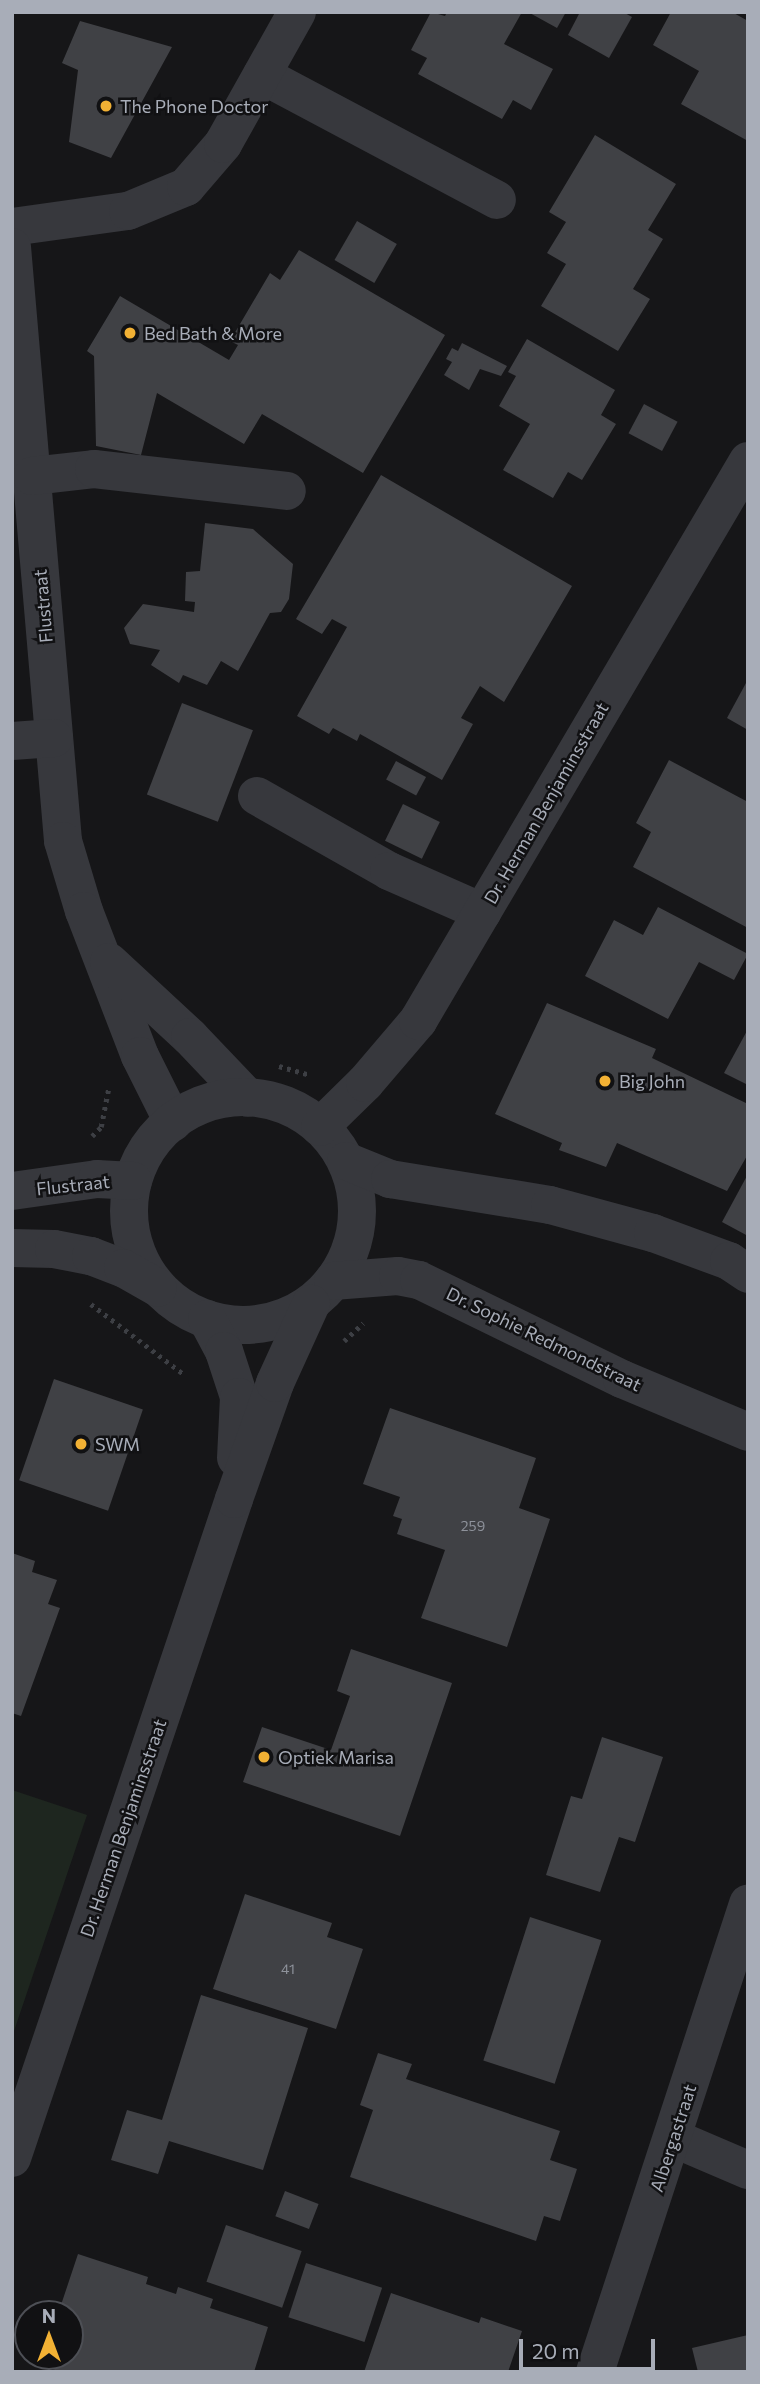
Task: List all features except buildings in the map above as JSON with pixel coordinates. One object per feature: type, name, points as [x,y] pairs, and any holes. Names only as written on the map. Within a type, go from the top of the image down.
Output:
[{"type":"street","points":[[12,227],[128,211],[186,187],[223,144],[297,12]]},
{"type":"street","points":[[262,75],[497,200]]},
{"type":"street","name":"Flustraat","points":[[12,247],[63,841],[85,911],[140,1056],[173,1122]]},
{"type":"street","name":"Dr. Herman Benjaminsstraat","points":[[320,1128],[365,1083],[418,1021],[748,461]]},
{"type":"street","points":[[32,476],[94,469],[287,491]]},
{"type":"street","points":[[12,741],[54,738]]},
{"type":"street","points":[[257,796],[389,871],[482,912]]},
{"type":"street","name":"Flustraat","points":[[105,958],[190,1037],[248,1098]]},
{"type":"street","points":[[12,1248],[54,1249],[90,1256],[123,1268],[158,1288],[170,1299],[207,1319],[234,1325],[259,1324],[285,1317],[322,1293],[346,1261],[354,1238],[356,1191],[346,1161],[320,1128],[284,1105],[248,1098],[221,1100],[195,1108],[173,1122],[141,1160],[134,1181],[130,1224],[134,1246],[158,1288]]},
{"type":"street","points":[[346,1161],[390,1179],[550,1205],[653,1233],[729,1261],[748,1274]]},
{"type":"street","name":"Flustraat","points":[[12,1191],[97,1179],[134,1181]]},
{"type":"street","name":"Dr. Sophie Redmondstraat","points":[[322,1293],[398,1276],[419,1280],[622,1379],[748,1432]]},
{"type":"street","name":"Dr. Herman Benjaminsstraat","points":[[12,2158],[24,2086],[275,1383],[322,1293]]},
{"type":"street","name":"Dr. Herman Benjaminsstraat","points":[[207,1319],[224,1351],[239,1397],[234,1499]]},
{"type":"street","name":"Albergastraat","points":[[595,2372],[748,1903]]},
{"type":"street","points":[[673,2138],[748,2170]]},
{"type":"path","points":[[69,1183],[67,1163],[101,1128],[109,1091],[106,1066],[140,1056]]},
{"type":"path","points":[[88,1302],[181,1370],[196,1386],[232,1378]]},
{"type":"shaded area","points":[[12,1790],[87,1815],[12,2037]]},
{"type":"place","name":"The Phone Doctor","points":[[106,106]]},
{"type":"place","name":"Bed Bath & More","points":[[130,333]]},
{"type":"place","name":"Big John","points":[[605,1081]]},
{"type":"place","name":"SWM","points":[[81,1444]]},
{"type":"place","name":"Optiek Marisa","points":[[264,1757]]}]
